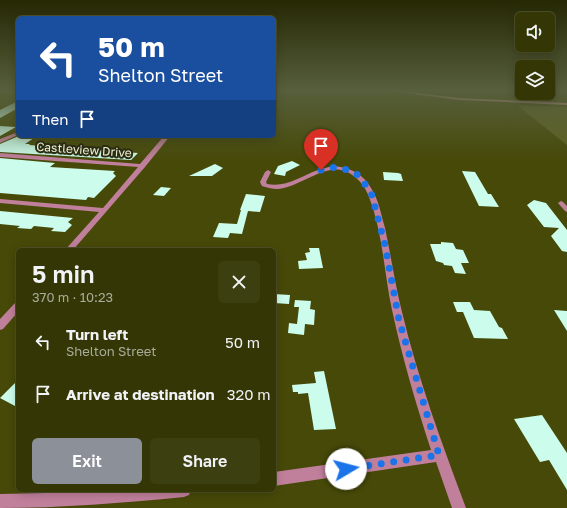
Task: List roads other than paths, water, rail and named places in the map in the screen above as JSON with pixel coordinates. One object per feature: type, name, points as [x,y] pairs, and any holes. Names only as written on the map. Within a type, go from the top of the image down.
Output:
[{"type":"street","points":[[0,141],[16,134]]},
{"type":"street","points":[[71,248],[143,166],[165,138]]},
{"type":"street","name":"Castleview Drive","points":[[0,155],[143,166]]},
{"type":"street","points":[[268,172],[263,182],[264,185],[275,187],[302,179],[321,170],[336,167],[348,170],[358,175],[371,192],[385,245],[399,320],[439,455],[459,508]]},
{"type":"street","points":[[0,201],[104,210]]},
{"type":"street","points":[[561,203],[567,210]]},
{"type":"street","points":[[0,326],[16,308]]},
{"type":"street","points":[[276,479],[439,455]]},
{"type":"street","points":[[0,501],[112,497],[163,492]]}]
